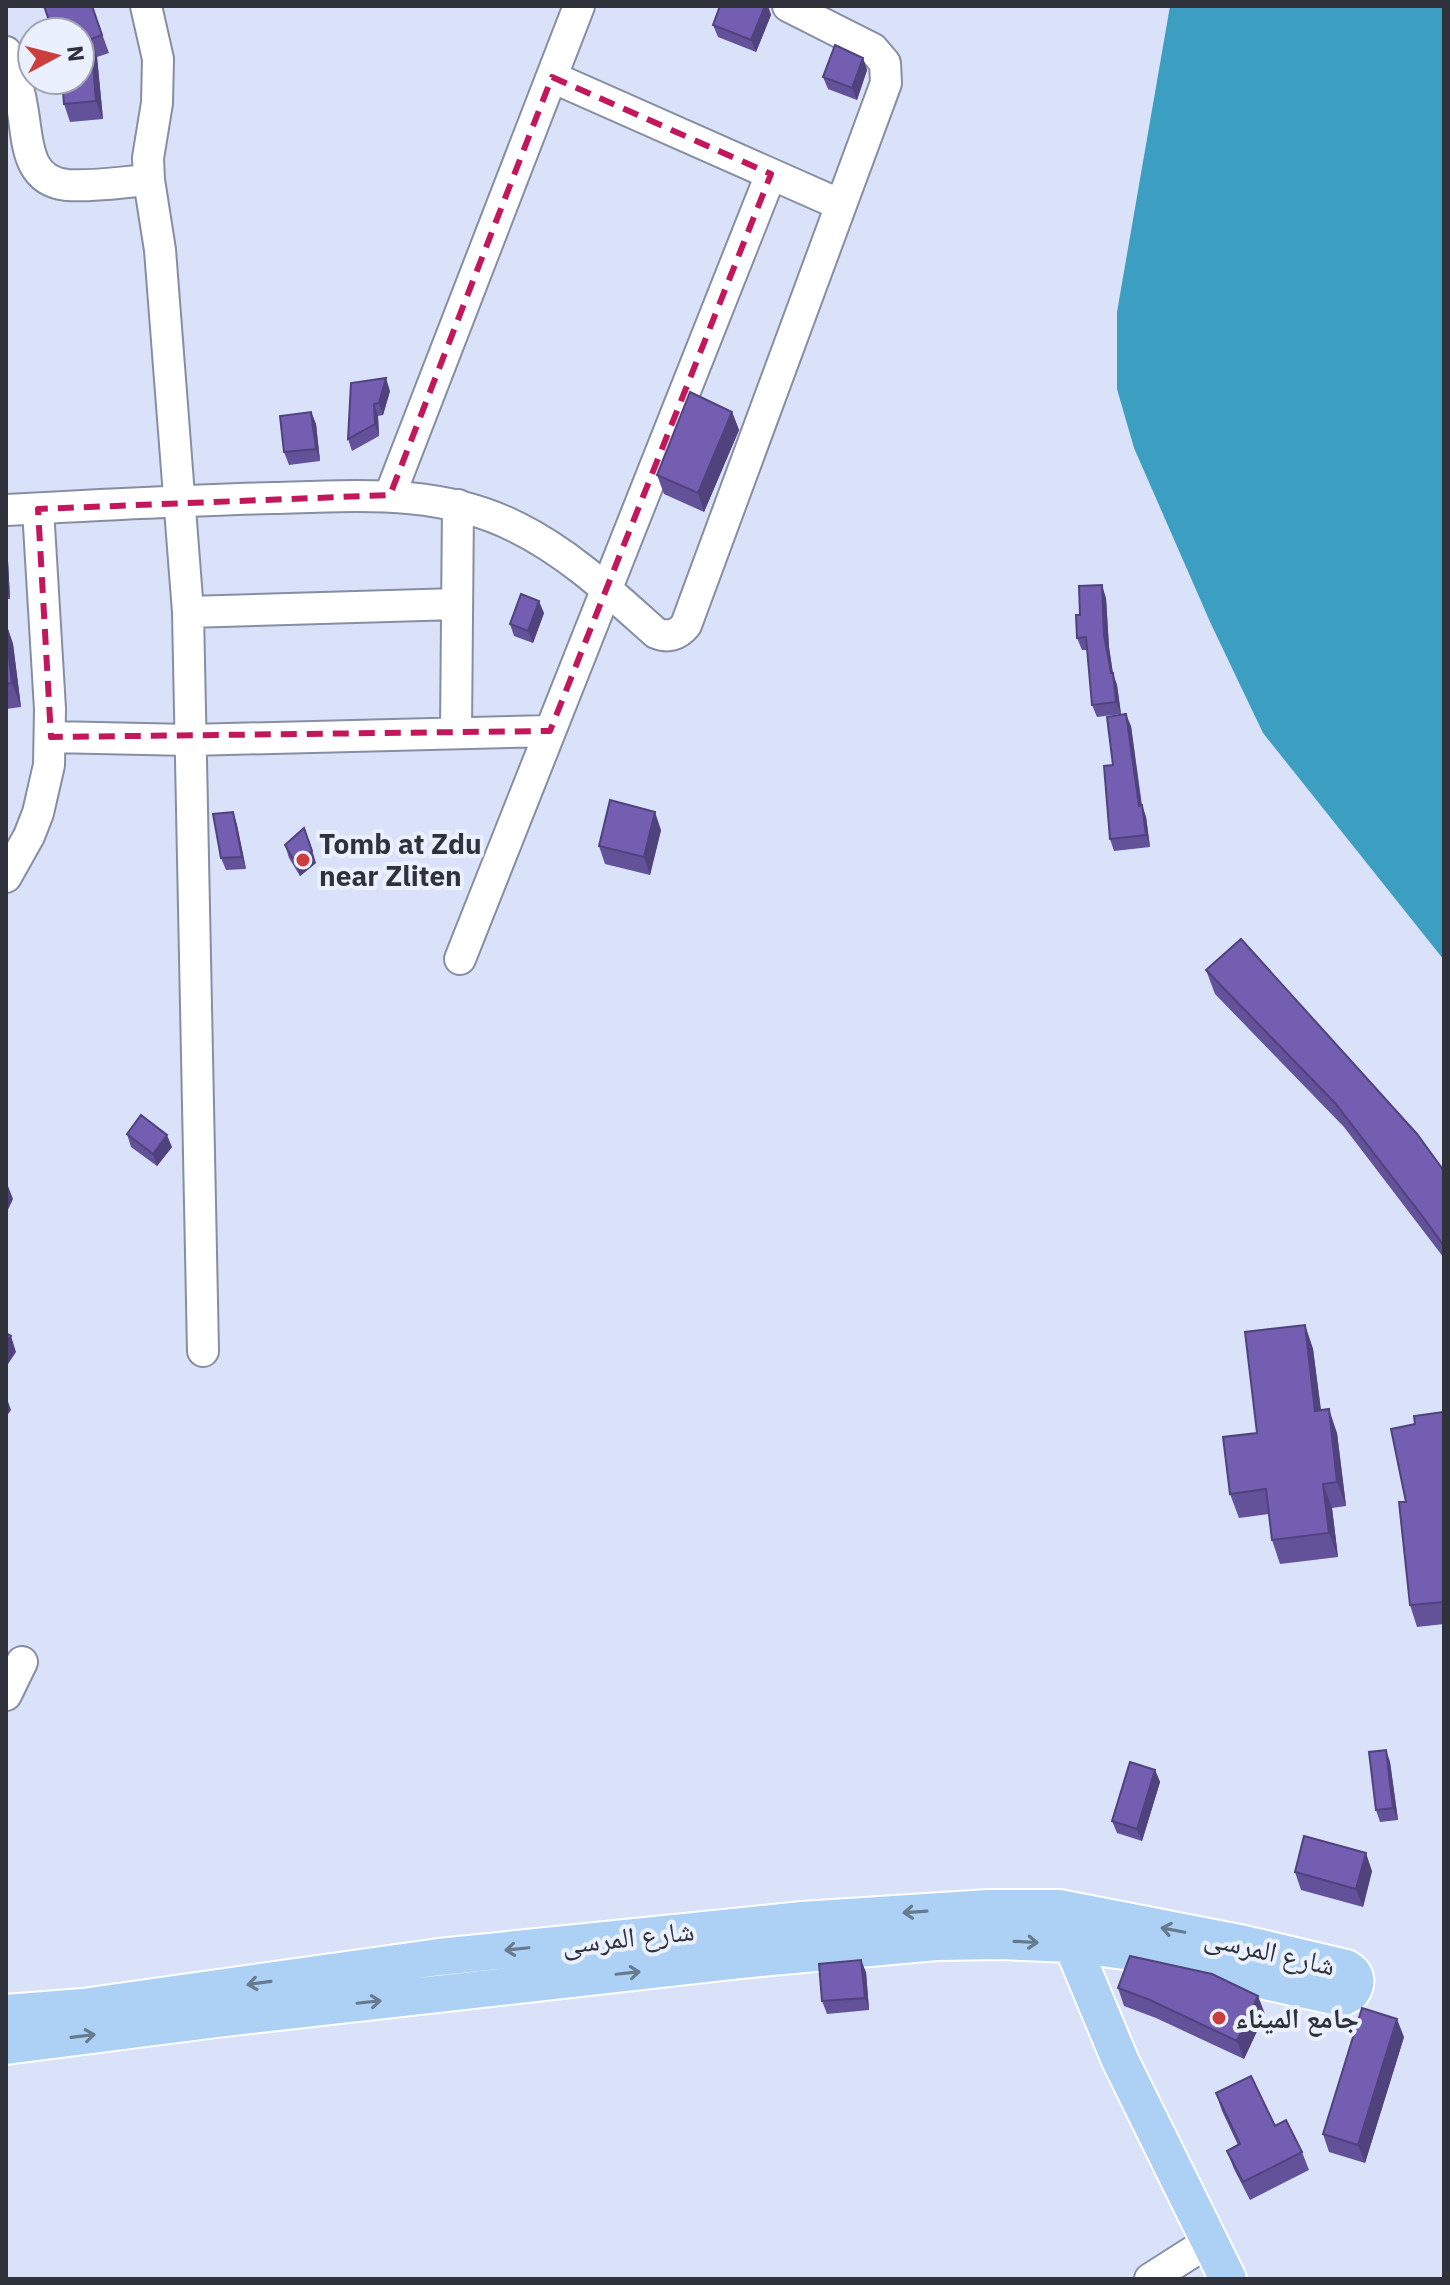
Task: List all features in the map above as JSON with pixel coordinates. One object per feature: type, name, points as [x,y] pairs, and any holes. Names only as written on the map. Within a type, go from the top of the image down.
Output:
[{"type":"main road","points":[[1059,1908],[1120,2060],[1228,2279]]},
{"type":"main road","name":"شارع المرسى","points":[[6,2013],[83,2007],[439,1957],[757,1924],[963,1909],[1059,1908],[1244,1944],[1346,1968],[1355,1975],[1355,1988],[1348,1996],[1333,1996],[1139,1953],[1071,1944],[1001,1941],[899,1944],[280,2012],[6,2046]]},
{"type":"street","points":[[146,6],[158,59],[157,103],[148,158],[149,180],[160,250],[188,612],[203,1351]]},
{"type":"street","points":[[390,495],[579,6]]},
{"type":"street","points":[[6,510],[177,500],[390,495],[458,505],[515,526],[542,540],[607,589],[656,633],[671,636],[686,625],[886,83],[886,70],[880,55],[873,49],[788,6]]},
{"type":"street","points":[[6,52],[17,79],[29,155],[40,173],[54,182],[71,185],[149,180]]},
{"type":"street","points":[[552,77],[841,205]]},
{"type":"street","points":[[460,959],[771,174]]},
{"type":"street","points":[[456,733],[458,505]]},
{"type":"street","points":[[6,877],[38,813],[49,765],[51,737],[38,509]]},
{"type":"street","points":[[188,612],[457,604]]},
{"type":"street","points":[[51,737],[190,740],[550,731]]},
{"type":"street","points":[[6,1695],[22,1662]]},
{"type":"street","points":[[1150,2279],[1208,2242]]},
{"type":"highlighted area","points":[[552,77],[771,174],[550,731],[51,737],[38,509],[390,495]]},
{"type":"water","points":[[1170,6],[1444,6],[1444,960],[1263,733],[1211,624],[1134,448],[1117,389],[1117,312]]},
{"type":"building","points":[[44,6],[92,6],[95,16],[47,16]]},
{"type":"building","points":[[720,6],[765,6],[751,40],[713,25]]},
{"type":"building","points":[[96,18],[102,35],[96,37]]},
{"type":"building","points":[[835,45],[863,58],[852,88],[823,77]]},
{"type":"building","points":[[63,96],[96,96],[96,101],[64,104]]},
{"type":"building","points":[[386,378],[379,403],[374,404],[375,424],[348,439],[351,383]]},
{"type":"building","points":[[690,392],[732,412],[698,493],[657,475]]},
{"type":"building","points":[[311,412],[316,449],[284,452],[280,416]]},
{"type":"building","points":[[1102,585],[1104,635],[1116,702],[1092,705],[1086,637],[1077,638],[1076,615],[1080,615],[1079,586]]},
{"type":"building","points":[[521,594],[539,601],[528,631],[510,624]]},
{"type":"building","points":[[6,631],[12,683],[6,684]]},
{"type":"building","points":[[1126,714],[1146,835],[1110,839],[1104,766],[1113,765],[1107,717]]},
{"type":"building","points":[[610,800],[655,812],[644,857],[599,846]]},
{"type":"building","points":[[233,812],[242,857],[221,858],[213,814]]},
{"type":"building","points":[[304,828],[312,851],[296,864],[285,845]]},
{"type":"building","points":[[1241,939],[1417,1134],[1444,1171],[1444,1246],[1335,1103],[1206,970]]},
{"type":"building","points":[[141,1115],[167,1135],[153,1154],[127,1134]]},
{"type":"building","points":[[1305,1325],[1315,1411],[1329,1409],[1337,1482],[1323,1484],[1329,1533],[1272,1540],[1266,1489],[1230,1494],[1223,1437],[1257,1433],[1245,1332]]},
{"type":"building","points":[[1444,1412],[1444,1602],[1410,1605],[1399,1502],[1406,1502],[1391,1429],[1415,1424],[1414,1416]]},
{"type":"building","points":[[1386,1750],[1393,1808],[1376,1810],[1369,1752]]},
{"type":"building","points":[[1130,1762],[1155,1770],[1137,1829],[1112,1821]]},
{"type":"building","points":[[1304,1836],[1366,1853],[1356,1889],[1295,1872]]},
{"type":"building","points":[[1130,1956],[1212,1974],[1258,1996],[1237,2041],[1118,1988]]},
{"type":"building","points":[[861,1960],[865,1998],[822,2001],[819,1964]]},
{"type":"building","points":[[1362,2008],[1397,2019],[1358,2145],[1323,2134]]},
{"type":"building","points":[[1251,2076],[1275,2126],[1286,2120],[1302,2152],[1243,2182],[1227,2151],[1240,2144],[1216,2093]]},
{"type":"place","name":"Tomb at Zdu near Zliten","points":[[303,860]]},
{"type":"place","name":"جامع الميناء","points":[[1219,2018]]}]
